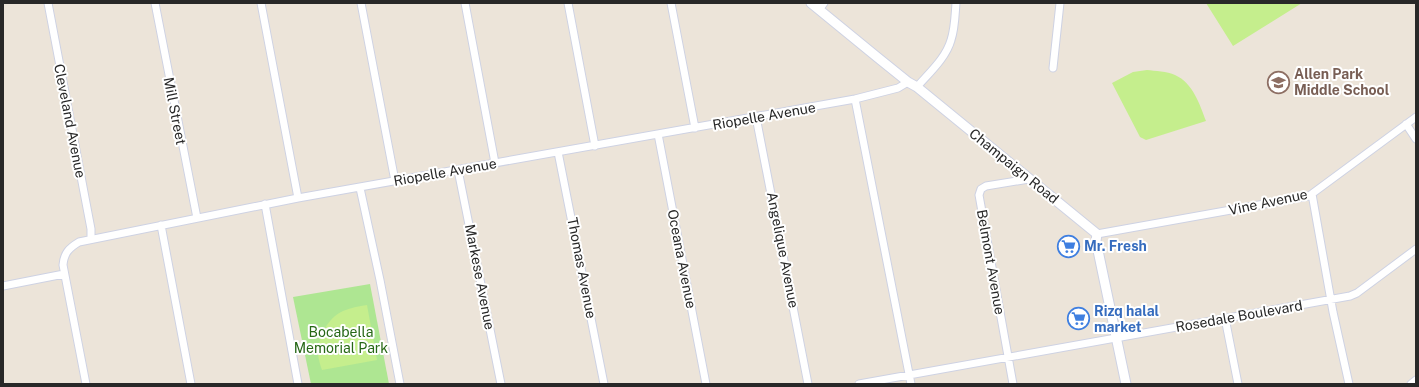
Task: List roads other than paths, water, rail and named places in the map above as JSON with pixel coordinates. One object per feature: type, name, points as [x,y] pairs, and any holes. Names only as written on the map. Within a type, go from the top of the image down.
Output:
[{"type":"street","name":"Cleveland Avenue","points":[[48,3],[91,229],[91,239]]},
{"type":"street","name":"Mill Street","points":[[155,3],[197,218]]},
{"type":"street","points":[[261,3],[298,198]]},
{"type":"street","points":[[361,3],[395,181]]},
{"type":"street","points":[[465,3],[495,163]]},
{"type":"street","points":[[568,3],[595,146]]},
{"type":"street","points":[[671,3],[695,128]]},
{"type":"street","name":"Champaign Road","points":[[810,3],[822,6],[908,82],[917,87],[1097,234]]},
{"type":"street","points":[[917,87],[941,58],[948,47],[953,33],[956,3]]},
{"type":"street","points":[[1053,68],[1060,3]]},
{"type":"street","name":"Riopelle Avenue","points":[[64,274],[64,259],[69,248],[79,242],[91,239],[265,204],[855,99],[898,88],[908,82]]},
{"type":"street","points":[[855,99],[911,384]]},
{"type":"street","name":"Angelique Avenue","points":[[756,117],[808,384]]},
{"type":"street","name":"Vine Avenue","points":[[1097,234],[1302,198],[1312,194],[1416,117]]},
{"type":"street","points":[[1406,124],[1416,139]]},
{"type":"street","name":"Oceana Avenue","points":[[658,134],[706,384]]},
{"type":"street","name":"Thomas Avenue","points":[[558,152],[604,384]]},
{"type":"street","name":"Markese Avenue","points":[[458,170],[501,384]]},
{"type":"street","name":"Belmont Avenue","points":[[1013,384],[979,195],[981,189],[986,186],[1030,178]]},
{"type":"street","points":[[360,188],[400,384]]},
{"type":"street","points":[[1312,194],[1348,384]]},
{"type":"street","points":[[265,204],[298,384]]},
{"type":"street","points":[[161,225],[191,384]]},
{"type":"street","points":[[1097,234],[1096,241],[1126,384]]},
{"type":"street","name":"Rosedale Boulevard","points":[[859,384],[1350,296],[1357,293],[1416,249]]},
{"type":"street","points":[[3,286],[64,274],[86,384]]},
{"type":"street","points":[[1225,318],[1238,384]]},
{"type":"street","points":[[1411,384],[1416,380]]},
{"type":"place","name":"Allen Park Middle School","points":[[1279,82]]},
{"type":"place","name":"Mr. Fresh","points":[[1068,246]]},
{"type":"place","name":"Rizq halal market","points":[[1079,319]]},
{"type":"park label","name":"Bocabella Memorial Park","points":[[341,340]]}]
